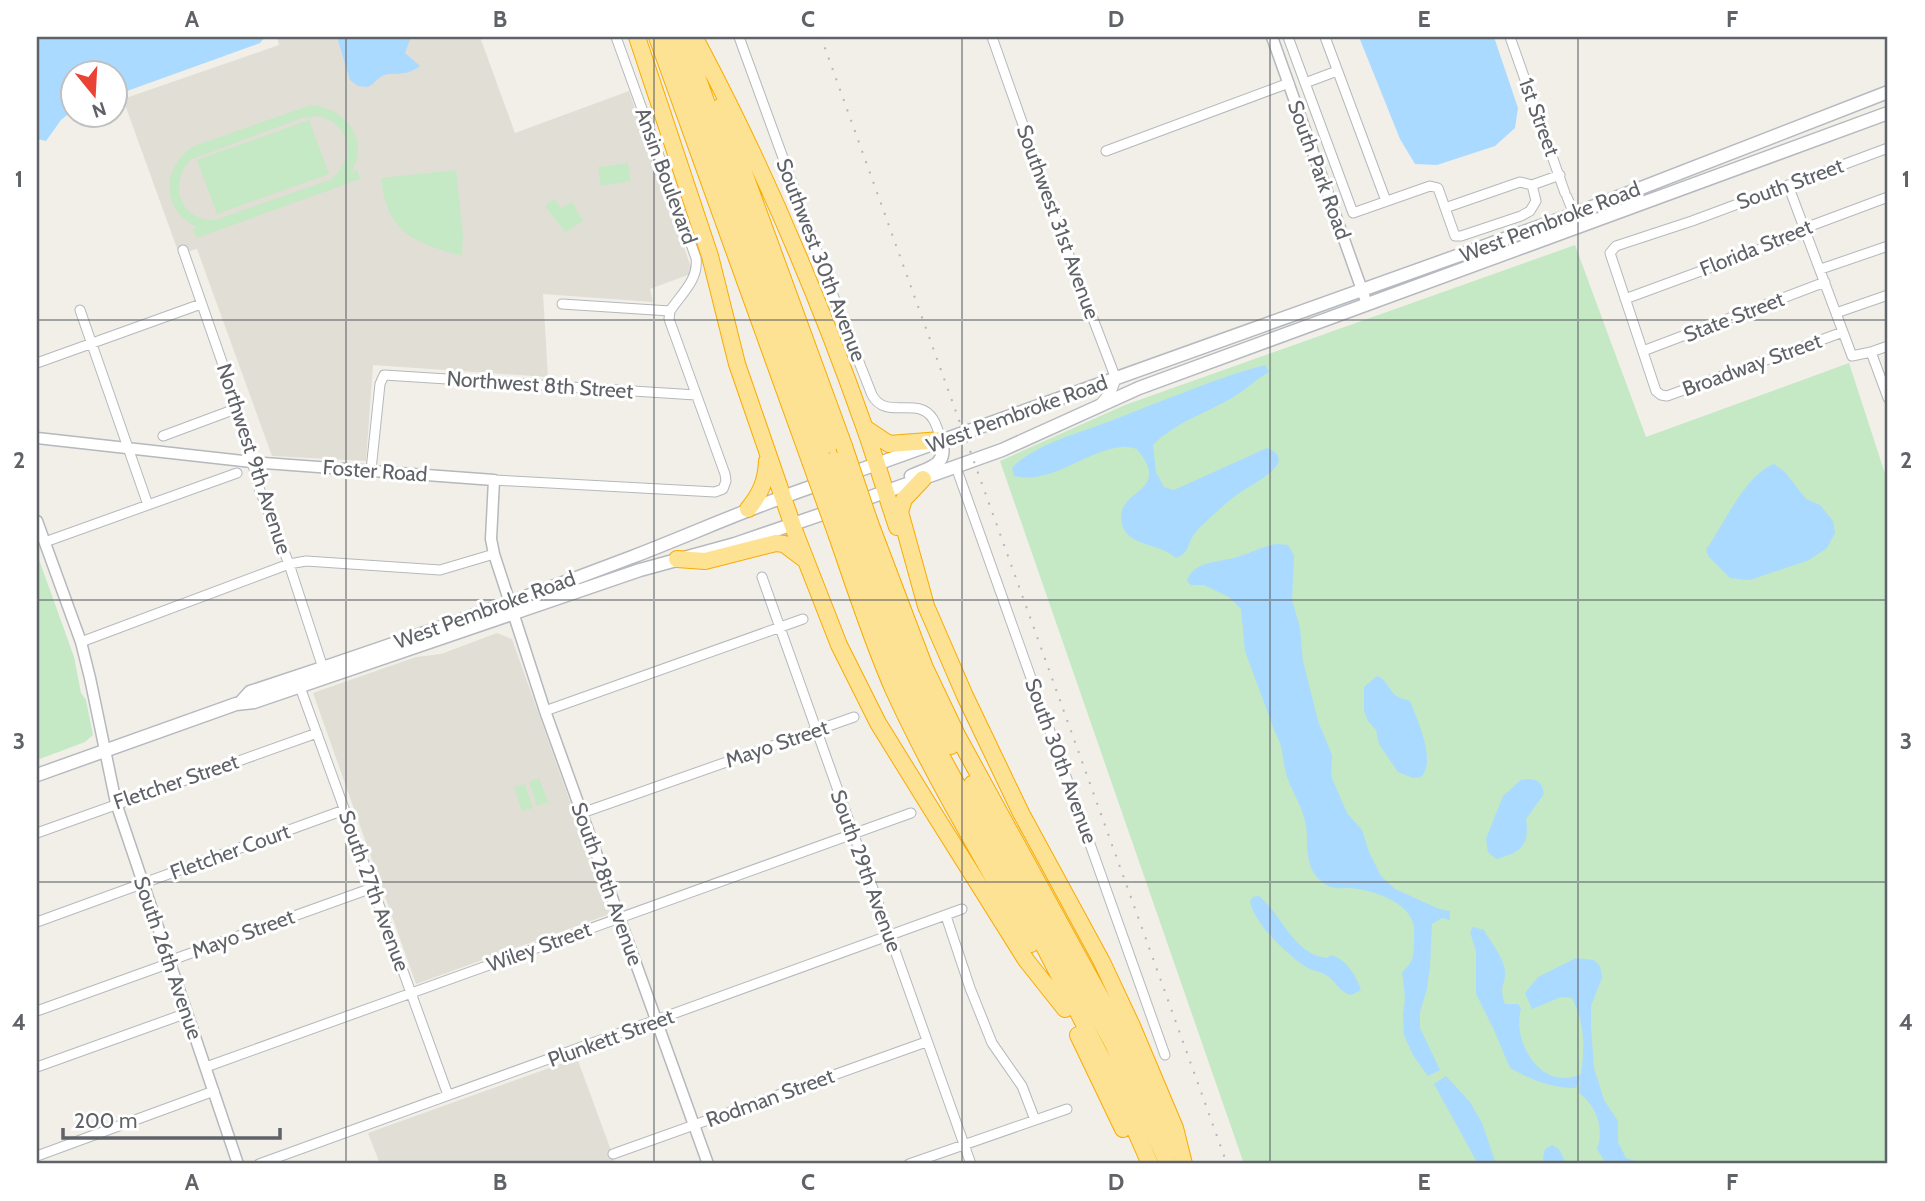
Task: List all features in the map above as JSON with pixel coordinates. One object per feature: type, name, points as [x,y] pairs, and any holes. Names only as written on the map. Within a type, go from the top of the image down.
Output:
[{"type":"highway","points":[[637,37],[710,256],[737,364],[806,562],[839,645],[878,723],[1026,960],[1065,1009]]},
{"type":"highway","points":[[657,37],[827,453]]},
{"type":"highway","points":[[670,37],[827,453],[854,529],[884,631],[923,722],[1034,926],[1108,1070],[1150,1164]]},
{"type":"highway","points":[[692,38],[854,529],[941,727],[1113,1044],[1168,1164]]},
{"type":"highway","points":[[692,38],[727,98],[781,215],[864,426],[926,606],[965,696],[1021,813],[1102,962],[1151,1067],[1175,1128],[1182,1164]]},
{"type":"highway","points":[[864,426],[889,444],[942,440]]},
{"type":"highway","points":[[748,509],[765,483],[768,455]]},
{"type":"highway","points":[[912,559],[911,544],[900,512],[904,499],[923,479]]},
{"type":"highway","points":[[854,529],[869,629],[894,690],[926,756],[1065,1009],[1139,1164]]},
{"type":"highway","points":[[854,529],[946,712],[1107,1009],[1182,1164]]},
{"type":"highway","points":[[677,559],[705,561],[776,543],[784,544],[806,562]]},
{"type":"main road","name":"West Pembroke Road","points":[[241,702],[250,692],[323,668],[511,608],[735,544],[956,467],[1012,445],[1100,404],[1667,177],[1888,92]]},
{"type":"main road","name":"West Pembroke Road","points":[[37,775],[241,702],[254,702],[300,687],[511,608],[783,496],[1116,379],[1549,238],[1888,113]]},
{"type":"main road","points":[[1646,202],[1660,192],[1667,177]]},
{"type":"main road","points":[[1549,238],[1567,227],[1574,214]]},
{"type":"main road","points":[[885,492],[893,484],[943,458],[942,440]]},
{"type":"street","name":"Ansin Boulevard","points":[[616,37],[696,258],[695,276],[670,311]]},
{"type":"street","name":"Southwest 30th Avenue","points":[[739,37],[872,395],[877,404],[885,407],[926,411],[933,418],[942,440]]},
{"type":"street","name":"Southwest 31st Avenue","points":[[992,37],[1116,379]]},
{"type":"street","name":"South Park Road","points":[[1272,37],[1364,298]]},
{"type":"street","points":[[1288,37],[1353,212],[1430,187],[1438,188],[1455,236],[1468,235],[1526,214],[1536,201],[1532,185]]},
{"type":"street","points":[[1325,37],[1385,201]]},
{"type":"street","name":"1st Street","points":[[1512,38],[1574,214]]},
{"type":"street","points":[[1305,83],[1337,71]]},
{"type":"street","points":[[1107,151],[1289,83]]},
{"type":"street","name":"South Street","points":[[1625,299],[1610,257],[1616,246],[1692,221],[1888,148]]},
{"type":"street","points":[[1445,208],[1520,182],[1532,185],[1559,175]]},
{"type":"street","points":[[1788,185],[1852,356],[1888,346]]},
{"type":"street","name":"Florida Street","points":[[1625,299],[1796,236],[1805,228],[1888,197]]},
{"type":"street","points":[[1821,269],[1888,246]]},
{"type":"street","name":"Northwest 9th Avenue","points":[[183,250],[239,408],[259,488],[289,564],[323,668]]},
{"type":"street","name":"State Street","points":[[1643,351],[1825,282]]},
{"type":"street","name":"Broadway Street","points":[[1836,313],[1888,295]]},
{"type":"street","points":[[1625,299],[1643,351]]},
{"type":"street","points":[[37,363],[201,304]]},
{"type":"street","points":[[562,304],[670,311],[669,318],[696,394]]},
{"type":"street","points":[[80,310],[148,505]]},
{"type":"street","name":"Broadway Street","points":[[1643,351],[1656,391],[1667,396],[1843,332]]},
{"type":"street","points":[[1871,352],[1888,398]]},
{"type":"street","name":"Northwest 8th Street","points":[[371,470],[380,384],[384,375],[696,394]]},
{"type":"street","points":[[1100,404],[1112,390],[1116,379]]},
{"type":"street","name":"Foster Road","points":[[37,438],[252,462],[494,480],[715,492],[723,489],[726,481],[696,394]]},
{"type":"street","points":[[163,436],[239,408]]},
{"type":"street","name":"South 30th Avenue","points":[[956,467],[1165,1055]]},
{"type":"street","points":[[45,542],[237,472]]},
{"type":"street","name":"South 28th Avenue","points":[[494,480],[491,539],[494,554],[545,711],[708,1164]]},
{"type":"street","name":"South 26th Avenue","points":[[37,521],[81,642],[116,803],[238,1164]]},
{"type":"street","points":[[81,642],[289,564],[306,561],[440,570],[494,554]]},
{"type":"street","name":"South 29th Avenue","points":[[762,577],[971,1164]]},
{"type":"street","points":[[545,711],[803,619]]},
{"type":"street","name":"South 27th Avenue","points":[[300,687],[449,1095]]},
{"type":"street","name":"Mayo Street","points":[[582,813],[854,717]]},
{"type":"street","name":"Fletcher Street","points":[[37,833],[317,733]]},
{"type":"street","name":"Fletcher Court","points":[[37,922],[344,810]]},
{"type":"street","name":"Wiley Street","points":[[206,1067],[911,813]]},
{"type":"street","name":"Mayo Street","points":[[37,1011],[372,888]]},
{"type":"street","name":"Plunkett Street","points":[[259,1164],[962,909]]},
{"type":"street","points":[[946,916],[992,1043],[1021,1086],[1035,1120]]},
{"type":"street","points":[[37,1067],[187,1013]]},
{"type":"street","name":"Rodman Street","points":[[613,1154],[926,1042]]},
{"type":"street","points":[[37,1156],[214,1091]]},
{"type":"street","points":[[909,1164],[1067,1109]]},
{"type":"shaded area","points":[[277,37],[480,37],[515,133],[629,91],[693,273],[650,289],[653,302],[543,294],[548,377],[373,365],[366,461],[272,456],[197,249],[179,254],[130,118],[130,97],[279,45]]},
{"type":"shaded area","points":[[497,633],[512,639],[610,914],[416,984],[313,693],[416,657],[441,654]]},
{"type":"shaded area","points":[[577,1058],[616,1164],[380,1164],[368,1133]]},
{"type":"green space","points":[[311,105],[323,107],[344,119],[351,127],[358,148],[351,172],[357,170],[360,179],[197,238],[193,229],[197,227],[185,220],[176,210],[169,188],[175,165],[194,146]],"holes":[[[319,116],[330,121],[344,134],[347,143],[345,161],[332,179],[215,220],[193,214],[186,208],[179,190],[180,180],[190,160],[302,118]]]},
{"type":"green space","points":[[309,120],[329,174],[217,214],[197,160]]},
{"type":"green space","points":[[628,163],[631,181],[601,186],[598,167]]},
{"type":"green space","points":[[456,170],[463,235],[462,256],[430,246],[405,232],[389,211],[381,178]]},
{"type":"green space","points":[[555,199],[561,208],[572,202],[583,221],[565,232],[545,206]]},
{"type":"green space","points":[[1575,245],[1646,437],[1849,363],[1888,483],[1888,1164],[1244,1164],[1000,461],[1125,405]]},
{"type":"green space","points":[[37,554],[74,657],[93,735],[85,742],[37,760]]},
{"type":"green space","points":[[539,778],[548,802],[537,806],[529,782]]},
{"type":"green space","points":[[525,784],[533,808],[522,811],[514,787]]},
{"type":"water","points":[[37,37],[265,37],[260,43],[130,90],[130,60],[60,60],[60,121],[46,141],[37,139]]},
{"type":"water","points":[[337,37],[411,37],[405,53],[420,66],[409,72],[382,76],[368,87],[358,86],[350,80]]},
{"type":"water","points":[[1359,37],[1494,37],[1518,108],[1515,128],[1495,146],[1437,165],[1415,164],[1400,139]]},
{"type":"water","points":[[1265,365],[1269,372],[1228,400],[1172,429],[1153,445],[1156,472],[1164,487],[1174,490],[1267,448],[1276,453],[1279,459],[1270,472],[1233,498],[1201,527],[1181,556],[1176,558],[1134,539],[1123,527],[1123,508],[1147,482],[1149,474],[1137,449],[1123,447],[1107,450],[1042,476],[1014,476],[1012,468],[1046,445]]},
{"type":"water","points":[[1774,464],[1785,472],[1806,499],[1820,505],[1833,521],[1835,533],[1827,548],[1809,560],[1750,580],[1730,578],[1709,557],[1706,550],[1744,490],[1763,470]]},
{"type":"water","points":[[1277,544],[1288,545],[1294,555],[1292,600],[1300,628],[1303,661],[1318,721],[1332,755],[1331,776],[1347,813],[1362,830],[1381,876],[1395,889],[1439,909],[1450,911],[1450,920],[1442,918],[1432,924],[1427,989],[1420,1012],[1420,1028],[1440,1070],[1428,1076],[1413,1055],[1404,1035],[1405,997],[1402,972],[1411,961],[1414,949],[1414,927],[1409,915],[1388,898],[1359,889],[1332,887],[1315,874],[1309,859],[1304,817],[1287,777],[1280,743],[1245,651],[1241,609],[1229,597],[1204,585],[1191,585],[1187,581],[1202,565]]},
{"type":"water","points":[[1377,676],[1384,680],[1395,695],[1410,701],[1426,751],[1427,761],[1421,777],[1413,778],[1398,772],[1379,744],[1376,730],[1368,721],[1364,711],[1364,687]]},
{"type":"water","points":[[1529,779],[1540,783],[1544,794],[1526,819],[1525,842],[1518,851],[1496,859],[1488,852],[1486,839],[1503,796],[1521,780]]},
{"type":"water","points":[[1259,896],[1306,950],[1316,956],[1337,957],[1346,964],[1361,990],[1351,995],[1344,992],[1327,976],[1306,967],[1281,947],[1257,919],[1250,901]]},
{"type":"water","points":[[1473,927],[1484,930],[1502,961],[1505,971],[1503,998],[1505,1004],[1518,1004],[1521,1008],[1519,1021],[1525,1049],[1542,1070],[1554,1076],[1567,1078],[1581,1074],[1583,1035],[1576,1007],[1572,998],[1561,997],[1532,1009],[1525,993],[1538,977],[1576,958],[1594,960],[1600,966],[1602,978],[1591,1006],[1594,1068],[1604,1100],[1618,1121],[1618,1142],[1626,1158],[1637,1164],[1614,1164],[1612,1160],[1605,1162],[1597,1149],[1600,1134],[1597,1118],[1590,1104],[1579,1093],[1580,1079],[1576,1088],[1558,1087],[1534,1080],[1510,1068],[1476,994],[1476,951],[1470,932]]},
{"type":"water","points":[[1446,1076],[1470,1102],[1482,1123],[1496,1164],[1478,1164],[1434,1084]]},
{"type":"water","points":[[1552,1145],[1559,1149],[1566,1164],[1544,1164],[1545,1149]]},
{"type":"railway","points":[[821,37],[1227,1164]]}]
